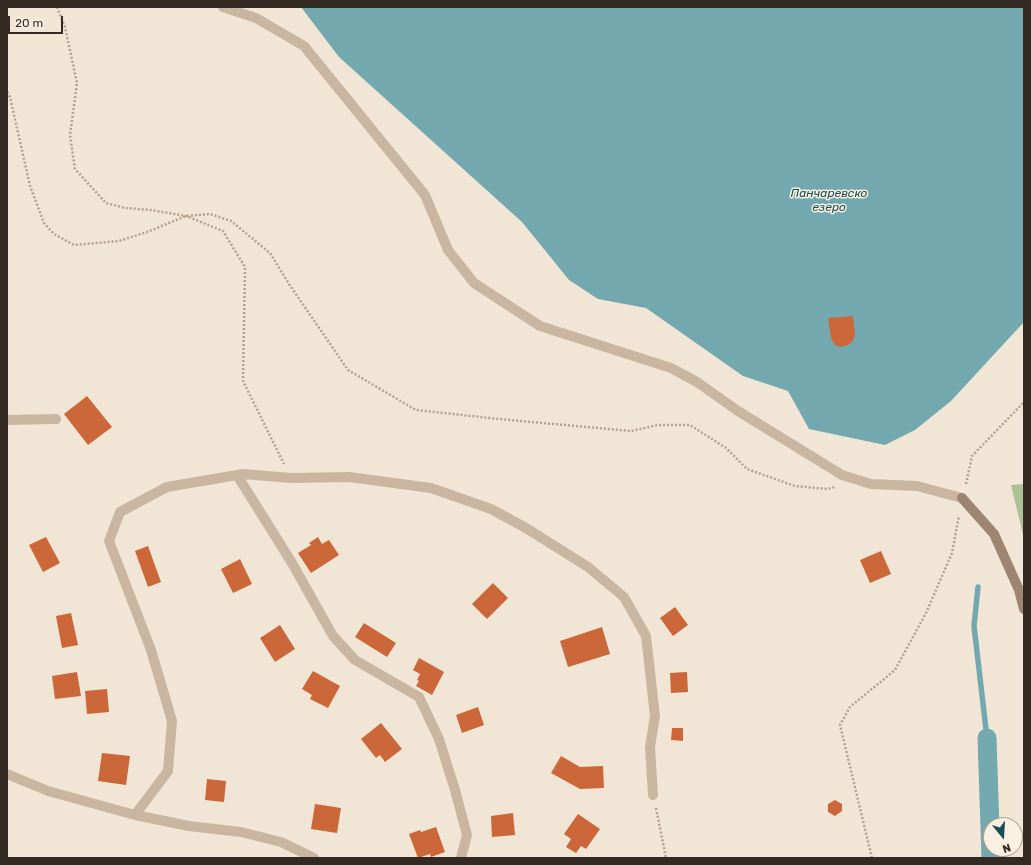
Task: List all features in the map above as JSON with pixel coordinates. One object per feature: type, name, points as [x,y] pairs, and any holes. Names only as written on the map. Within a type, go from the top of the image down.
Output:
[{"type":"street","points":[[223,7],[256,18],[304,46],[425,195],[448,250],[474,283],[540,326],[671,368],[697,382],[738,411],[842,475],[871,484],[917,486],[962,498],[994,534],[1019,590],[1024,609]]},
{"type":"street","points":[[7,420],[56,419]]},
{"type":"street","points":[[135,815],[168,771],[172,721],[151,650],[109,541],[120,512],[167,486],[243,474],[291,478],[349,477],[431,488],[491,509],[526,528],[588,567],[624,597],[646,636],[655,716],[650,747],[653,795]]},
{"type":"street","points":[[237,475],[292,563],[333,636],[355,660],[420,697],[439,739],[455,790],[466,835],[461,858]]},
{"type":"street","points":[[7,774],[48,790],[135,815],[189,826],[241,832],[281,842],[314,858]]},
{"type":"path","points":[[57,7],[65,27],[77,83],[70,135],[75,169],[106,203],[125,208],[151,210],[186,216],[223,231],[245,267],[243,382],[291,478]]},
{"type":"path","points":[[7,92],[10,97],[30,186],[44,223],[54,234],[74,245],[119,241],[147,232],[186,216],[210,214],[231,222],[270,253],[289,284],[348,370],[416,410],[631,431],[658,426],[690,425],[726,448],[747,469],[795,486],[827,489],[866,482]]},
{"type":"path","points":[[872,858],[840,725],[850,707],[895,670],[926,613],[952,554],[962,498],[972,456],[1024,402]]},
{"type":"path","points":[[653,795],[666,858]]},
{"type":"green space","points":[[1024,484],[1024,539],[1011,485]]},
{"type":"water","name":"Панчаревско езеро","points":[[301,7],[1024,7],[1024,322],[951,401],[915,430],[885,445],[809,429],[788,391],[743,376],[646,308],[598,299],[569,280],[522,222],[339,57]]},
{"type":"building","points":[[853,316],[855,335],[852,342],[841,347],[835,345],[831,338],[828,318]]},
{"type":"building","points":[[87,396],[112,427],[88,445],[64,414]]},
{"type":"building","points":[[46,537],[60,563],[43,572],[29,545]]},
{"type":"building","points":[[318,537],[322,544],[329,540],[339,555],[311,573],[298,553],[311,545],[309,543]]},
{"type":"building","points":[[148,546],[161,582],[148,587],[135,551]]},
{"type":"building","points":[[881,551],[891,574],[870,583],[860,560]]},
{"type":"building","points":[[240,559],[252,584],[233,593],[221,569]]},
{"type":"building","points":[[493,583],[508,598],[487,619],[472,604]]},
{"type":"building","points":[[675,607],[688,625],[673,636],[660,618]]},
{"type":"building","points":[[71,613],[78,645],[62,648],[56,616]]},
{"type":"building","points":[[364,623],[396,643],[387,657],[355,637]]},
{"type":"building","points":[[280,625],[295,649],[275,662],[260,638]]},
{"type":"building","points":[[602,627],[610,654],[568,667],[560,641]]},
{"type":"building","points":[[419,658],[444,672],[432,695],[416,686],[419,681],[417,680],[420,674],[413,670]]},
{"type":"building","points":[[313,671],[340,686],[328,708],[310,699],[312,695],[302,689]]},
{"type":"building","points":[[77,672],[81,696],[55,699],[52,676]]},
{"type":"building","points":[[687,672],[688,692],[671,693],[670,673]]},
{"type":"building","points":[[107,689],[109,712],[87,714],[85,691]]},
{"type":"building","points":[[478,707],[484,725],[462,733],[456,715]]},
{"type":"building","points":[[381,723],[402,749],[385,762],[380,755],[376,758],[361,739]]},
{"type":"building","points":[[672,728],[683,728],[683,741],[671,740]]},
{"type":"building","points":[[102,753],[130,756],[126,785],[98,781]]},
{"type":"building","points":[[561,756],[580,767],[603,766],[604,788],[580,789],[551,773]]},
{"type":"building","points":[[207,779],[226,781],[224,802],[205,800]]},
{"type":"building","points":[[835,800],[842,804],[842,811],[835,816],[828,812],[828,804]]},
{"type":"building","points":[[315,804],[341,808],[337,833],[311,829]]},
{"type":"building","points":[[513,813],[515,835],[492,837],[491,816]]},
{"type":"building","points":[[578,814],[600,829],[586,849],[581,846],[576,853],[566,847],[571,839],[564,834]]},
{"type":"building","points":[[436,827],[445,852],[431,857],[430,854],[418,858],[409,834]]},
{"type":"waterway","points":[[978,587],[974,626],[987,738]]},
{"type":"waterway","points":[[987,738],[991,858]]}]
